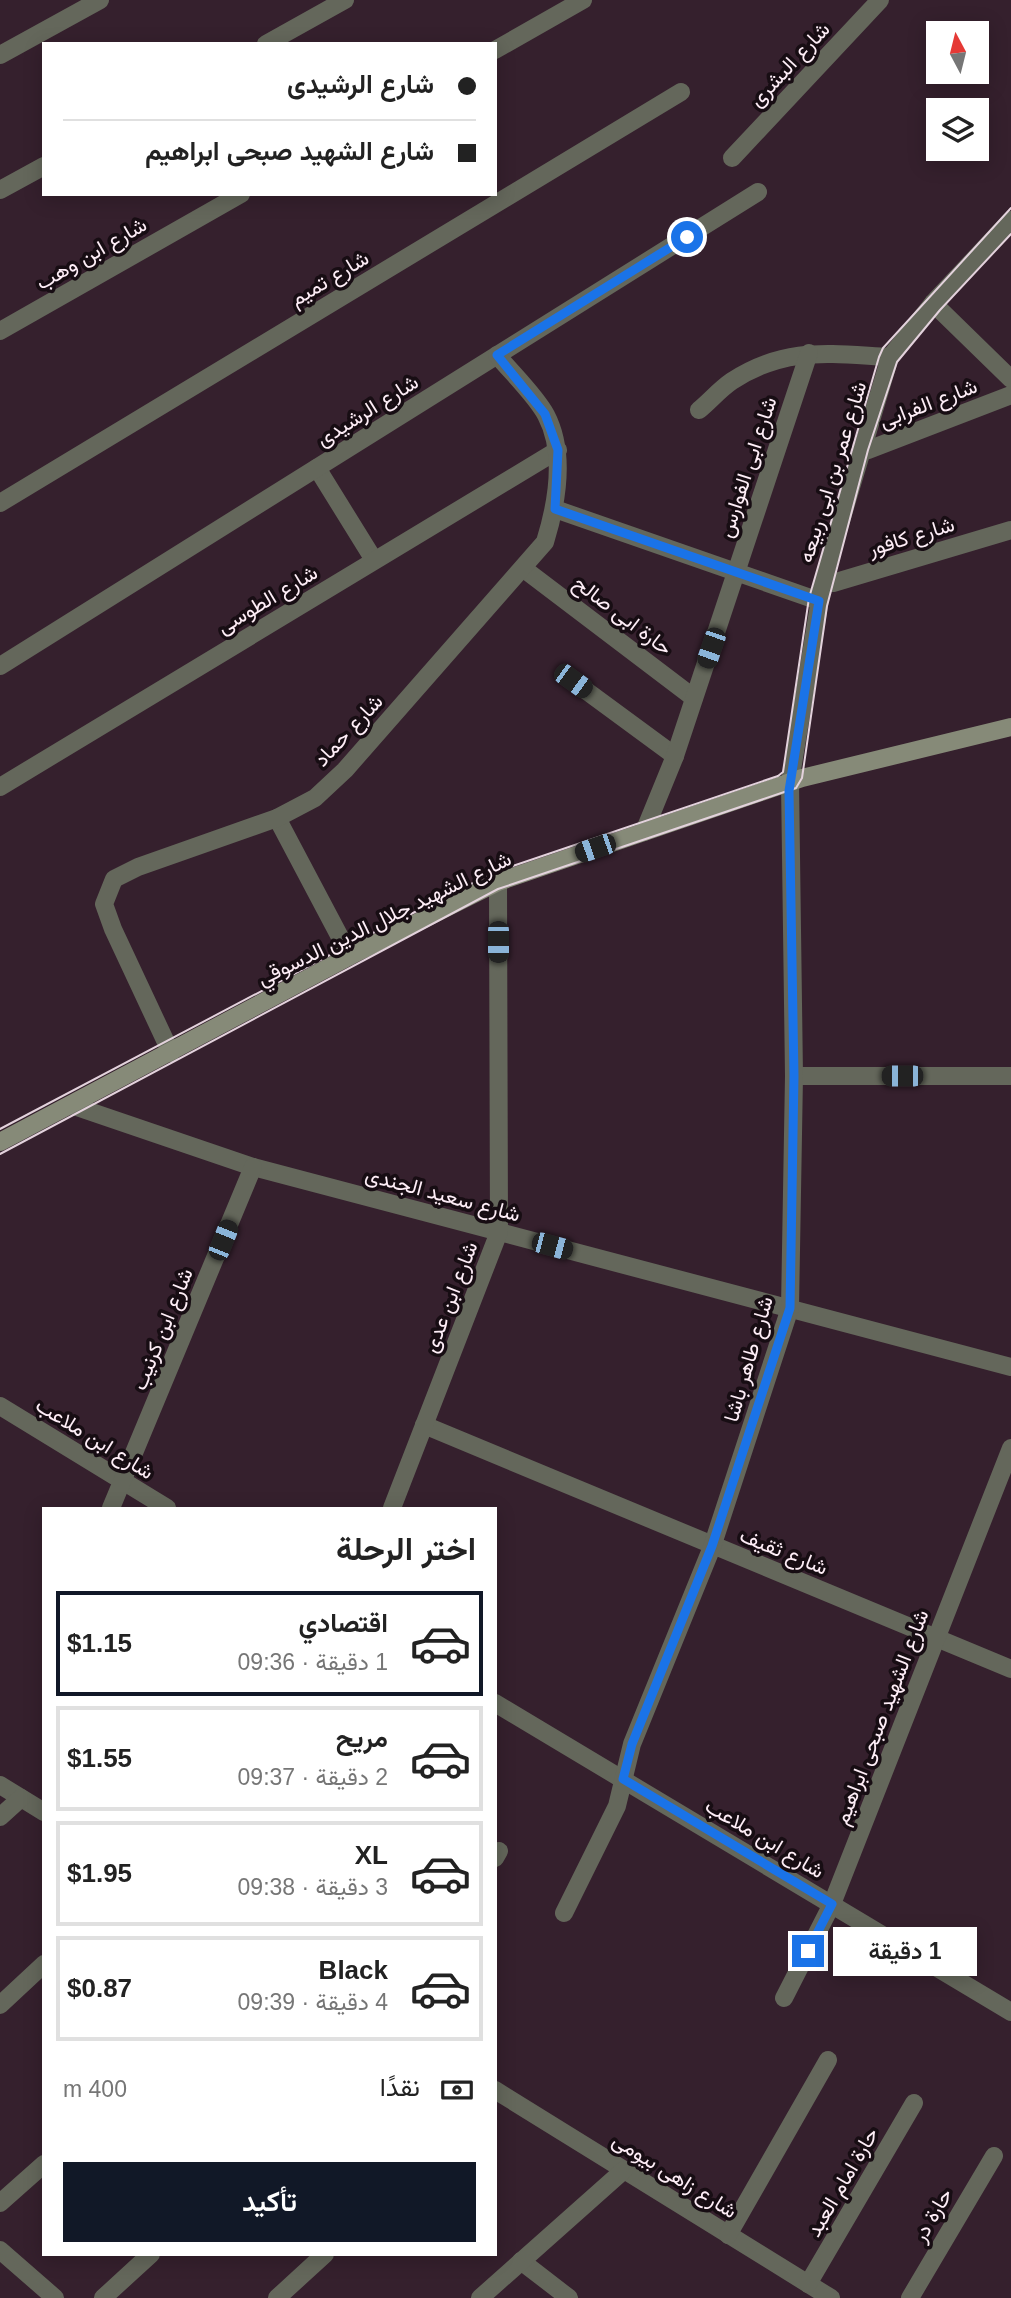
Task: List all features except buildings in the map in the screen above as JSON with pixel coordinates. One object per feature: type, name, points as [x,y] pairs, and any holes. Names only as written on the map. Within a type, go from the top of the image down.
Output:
[{"type":"main road","name":"شارع الشهيد جلال الدين الدسوقي","points":[[0,1142],[350,956],[498,882],[790,782],[1011,727]]},
{"type":"street","points":[[0,55],[100,0]]},
{"type":"street","points":[[270,42],[345,0]]},
{"type":"street","points":[[497,49],[583,0]]},
{"type":"street","name":"شارع البشرى","points":[[732,158],[880,0]]},
{"type":"street","name":"شارع تميم","points":[[0,503],[681,92]]},
{"type":"street","points":[[0,190],[42,167]]},
{"type":"street","name":"شارع الرشيدى","points":[[0,666],[758,192]]},
{"type":"street","name":"شارع ابن وهب","points":[[0,331],[237,196]]},
{"type":"street","name":"شارع عمر بن ابى ربيعه","points":[[790,782],[823,581],[890,357],[933,303],[1011,220]]},
{"type":"street","points":[[933,303],[1011,379]]},
{"type":"street","points":[[699,410],[730,382],[767,363],[808,353],[890,357]]},
{"type":"street","name":"شارع ابى الفوارس","points":[[644,832],[676,756],[808,353]]},
{"type":"street","name":"شارع حماد","points":[[171,1053],[104,904],[114,879],[138,867],[277,818],[314,798],[345,769],[545,542],[555,509],[558,450],[545,414],[497,355]]},
{"type":"street","name":"شارع الفرابى","points":[[862,448],[869,450],[1011,395]]},
{"type":"street","name":"شارع الطوسى","points":[[0,787],[558,450]]},
{"type":"street","points":[[317,468],[374,560]]},
{"type":"street","points":[[555,509],[819,601]]},
{"type":"street","name":"شارع كافور","points":[[823,581],[833,583],[1011,530]]},
{"type":"street","name":"حارة ابى صالح","points":[[524,569],[694,698]]},
{"type":"street","points":[[573,681],[676,756]]},
{"type":"street","name":"شارع طاهر باشا","points":[[564,1913],[617,1806],[632,1744],[712,1546],[790,1308],[794,1076],[790,782]]},
{"type":"street","points":[[277,818],[350,956]]},
{"type":"street","name":"شارع ابن عدى","points":[[392,1507],[499,1232],[498,882]]},
{"type":"street","points":[[794,1076],[1011,1076]]},
{"type":"street","name":"شارع سعيد الجندى","points":[[71,1105],[253,1167],[1011,1367]]},
{"type":"street","name":"شارع ابن كرنيب","points":[[111,1507],[253,1167]]},
{"type":"street","name":"شارع ابن ملاعب","points":[[0,1406],[165,1507]]},
{"type":"street","name":"شارع ثقيف","points":[[424,1425],[1011,1669]]},
{"type":"street","name":"شارع الشهيد صبحى ابراهيم","points":[[784,1998],[832,1904],[1011,1448]]},
{"type":"street","name":"شارع ابن ملاعب","points":[[497,1704],[1011,2012]]},
{"type":"street","points":[[0,1785],[42,1811]]},
{"type":"street","points":[[0,1817],[21,1798]]},
{"type":"street","points":[[0,2005],[42,1966]]},
{"type":"street","points":[[728,2235],[828,2060]]},
{"type":"street","name":"شارع زاهى بيومى","points":[[497,2094],[831,2298]]},
{"type":"street","name":"حارة امام العبد","points":[[808,2284],[914,2104]]},
{"type":"street","name":"حارة در","points":[[910,2298],[993,2156]]},
{"type":"street","points":[[0,2203],[42,2166]]},
{"type":"street","points":[[480,2298],[624,2170]]},
{"type":"street","points":[[0,2250],[55,2298]]},
{"type":"street","points":[[103,2298],[149,2256]]},
{"type":"street","points":[[277,2298],[323,2256]]},
{"type":"street","points":[[521,2261],[569,2298]]},
{"type":"tram line","points":[[0,1129],[345,947],[495,872],[778,776],[783,772],[809,598],[879,357],[883,348],[1011,208]]},
{"type":"tram line","points":[[0,1154],[498,889],[796,788],[802,778],[827,606],[868,450],[897,362],[940,310],[1011,234]]},
{"type":"route","points":[[687,237],[497,355],[545,414],[558,450],[555,509],[819,601],[789,791],[794,1076],[790,1308],[712,1546],[632,1744],[623,1779],[832,1904],[808,1951]]}]
